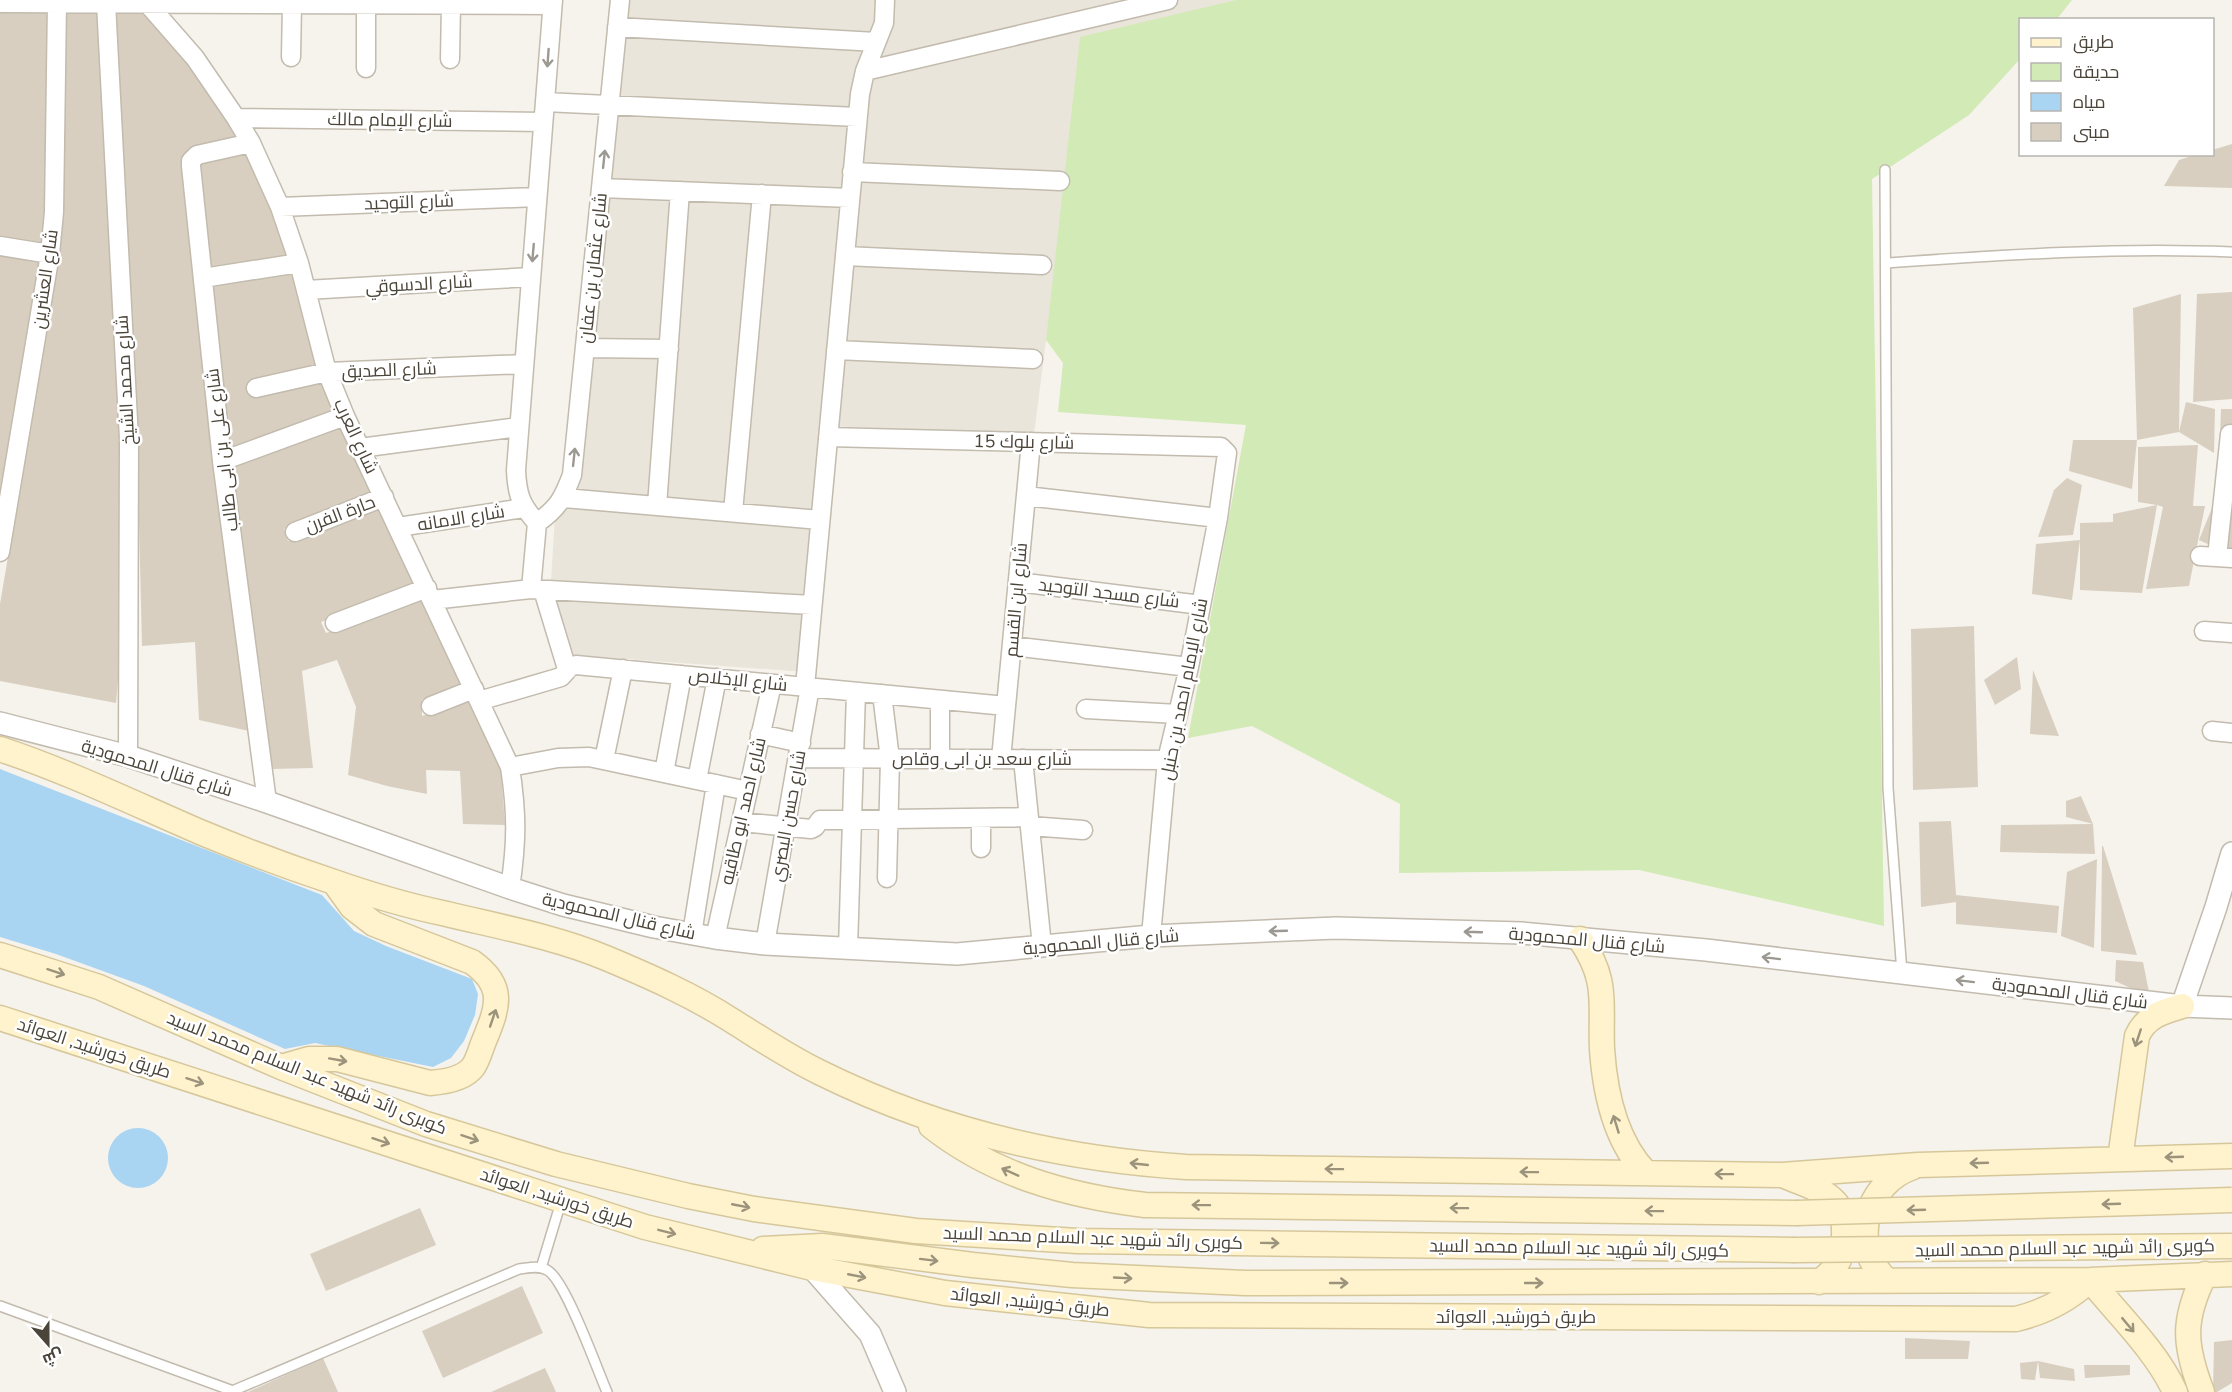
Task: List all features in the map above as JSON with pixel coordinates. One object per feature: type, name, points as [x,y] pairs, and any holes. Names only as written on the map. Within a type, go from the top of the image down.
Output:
[{"type":"main road","points":[[0,749],[86,782],[249,852],[334,882],[443,913],[555,940],[601,956],[646,974],[689,996],[817,1071],[913,1112],[962,1129],[1064,1153],[1145,1164],[1198,1167],[1782,1175],[1918,1165],[2232,1155]]},
{"type":"main road","points":[[281,1067],[309,1059],[337,1059],[430,1083],[441,1082],[463,1074],[473,1067],[496,1012],[497,997],[485,971],[472,962],[374,924],[352,907],[334,882]]},
{"type":"main road","points":[[1581,939],[1590,952],[1602,984],[1603,1058],[1610,1102],[1627,1150],[1646,1173]]},
{"type":"main road","name":"كوبرى رائد شهيد عبد السلام محمد السيد","points":[[0,955],[99,987],[281,1067],[426,1124],[556,1164],[687,1196],[835,1221],[916,1231],[1078,1241],[1793,1250],[2232,1246]]},
{"type":"main road","points":[[2120,1159],[2137,1036],[2146,1021],[2155,1015],[2182,1006]]},
{"type":"main road","name":"طريق خورشيد, العوائد","points":[[0,1018],[645,1227],[812,1268],[945,1293],[1161,1315],[2016,1319],[2047,1309],[2077,1292],[2090,1280]]},
{"type":"main road","name":"كوبرى رائد شهيد عبد السلام محمد السيد","points":[[913,1112],[960,1147],[1012,1174],[1074,1194],[1109,1201],[1145,1204],[1796,1213],[2232,1200]]},
{"type":"main road","points":[[1888,1281],[1873,1267],[1868,1254],[1868,1214],[1881,1187],[1898,1173],[1918,1165]]},
{"type":"main road","points":[[1782,1175],[1829,1196],[1841,1210],[1843,1219],[1839,1258],[1832,1271],[1819,1282]]},
{"type":"main road","points":[[746,1251],[822,1246],[1072,1275],[1245,1283],[2090,1280],[2232,1274]]},
{"type":"main road","points":[[2202,1392],[2188,1349],[2188,1322],[2193,1297],[2205,1274]]},
{"type":"main road","points":[[2090,1280],[2164,1371],[2175,1392]]},
{"type":"street","name":"شارع عثمان بن عفان","points":[[537,523],[552,512],[564,498],[572,475],[620,0]]},
{"type":"street","name":"شارع حسن البصري","points":[[765,944],[800,751],[808,687],[812,605],[857,117],[865,71],[884,23],[885,0]]},
{"type":"street","points":[[865,71],[1168,0]]},
{"type":"street","name":"شارع محمد الشيخ","points":[[114,2],[129,439],[128,756]]},
{"type":"street","points":[[366,2],[366,68]]},
{"type":"street","points":[[0,3],[553,2],[516,490],[524,508],[537,523],[537,590],[567,669]]},
{"type":"street","name":"شارع العشرين","points":[[0,552],[50,254],[54,212],[57,3]]},
{"type":"street","name":"شارع العرب","points":[[147,3],[195,58],[236,118],[250,143],[280,207],[299,263],[327,372],[345,416],[510,767],[516,817],[516,848],[510,888]]},
{"type":"street","points":[[287,3],[291,57]]},
{"type":"street","points":[[449,3],[450,59]]},
{"type":"street","points":[[617,27],[876,42]]},
{"type":"street","points":[[545,102],[857,117]]},
{"type":"street","name":"شارع الإمام مالك","points":[[236,118],[543,122]]},
{"type":"street","name":"شارع على بن ابى طالب","points":[[250,143],[197,155],[191,161],[222,461],[267,802]]},
{"type":"street","points":[[852,172],[1060,181]]},
{"type":"street","points":[[601,188],[850,198]]},
{"type":"street","points":[[657,506],[680,191]]},
{"type":"street","points":[[733,512],[762,194]]},
{"type":"street","name":"شارع التوحيد","points":[[280,207],[537,197]]},
{"type":"street","points":[[0,246],[50,254]]},
{"type":"street","points":[[845,256],[1042,265]]},
{"type":"street","points":[[203,278],[299,263]]},
{"type":"street","name":"شارع الدسوقي","points":[[306,291],[531,277]]},
{"type":"street","points":[[585,348],[669,349]]},
{"type":"street","points":[[836,350],[1034,359]]},
{"type":"street","name":"شارع الصديق","points":[[256,388],[327,372],[524,364]]},
{"type":"street","points":[[222,461],[345,416]]},
{"type":"street","points":[[360,448],[519,427]]},
{"type":"street","points":[[2217,557],[2230,434]]},
{"type":"street","name":"شارع بلوك 15","points":[[828,437],[1221,447]]},
{"type":"street","name":"شارع ابن القسم","points":[[1001,759],[1031,442]]},
{"type":"street","name":"شارع الإمام احمد بن حنبل","points":[[1151,936],[1167,760],[1189,667],[1218,518],[1228,458],[1227,453],[1221,447]]},
{"type":"street","points":[[1026,496],[1218,518]]},
{"type":"street","name":"حارة الفرن","points":[[295,532],[384,497]]},
{"type":"street","points":[[564,498],[820,520]]},
{"type":"street","name":"شارع الامانه","points":[[398,527],[524,508]]},
{"type":"street","name":"شارع مسجد التوحيد","points":[[1018,582],[1201,605]]},
{"type":"street","points":[[335,623],[430,594],[537,590],[812,605]]},
{"type":"street","points":[[2204,631],[2232,633]]},
{"type":"street","points":[[1012,646],[1189,667]]},
{"type":"street","name":"شارع الإخلاص","points":[[431,706],[561,677],[567,669],[576,665],[1006,706]]},
{"type":"street","points":[[603,760],[623,669]]},
{"type":"street","points":[[664,773],[681,675]]},
{"type":"street","points":[[697,780],[717,678]]},
{"type":"street","name":"شارع احمد ابو طاقيه","points":[[715,938],[772,684]]},
{"type":"street","points":[[848,948],[856,692]]},
{"type":"street","points":[[882,694],[890,759],[886,878]]},
{"type":"street","points":[[940,700],[940,759]]},
{"type":"street","points":[[1086,709],[1178,714]]},
{"type":"street","name":"شارع قنال المحمودية","points":[[0,723],[128,756],[267,802],[510,888],[617,918],[715,938],[765,944],[957,954],[1151,936],[1336,928],[1522,933],[1706,950],[2182,1006],[2232,1008]]},
{"type":"street","points":[[2212,731],[2232,733]]},
{"type":"street","name":"شارع سعد بن ابى وقاص","points":[[760,734],[800,751],[854,758],[1167,760]]},
{"type":"street","points":[[510,767],[574,757],[603,760],[748,790]]},
{"type":"street","points":[[1023,759],[1042,946]]},
{"type":"street","points":[[692,934],[716,784]]},
{"type":"street","points":[[741,822],[811,829],[820,820],[981,818],[1029,821],[1083,830]]},
{"type":"street","points":[[981,818],[981,848]]},
{"type":"street","points":[[2182,1006],[2224,908],[2231,857]]},
{"type":"street","points":[[812,1268],[870,1334],[895,1392]]},
{"type":"lane","points":[[1885,170],[1888,789],[1902,973]]},
{"type":"lane","points":[[1887,263],[2038,253],[2147,249],[2232,252]]},
{"type":"lane","points":[[541,1268],[562,1200]]},
{"type":"lane","points":[[0,1306],[231,1391],[519,1269],[536,1267],[547,1270],[562,1287],[607,1392]]},
{"type":"shaded area","points":[[630,0],[1267,0],[1084,45],[1034,434],[825,426],[806,672],[570,655],[550,598],[555,515],[577,492]]},
{"type":"green space","points":[[1236,0],[2072,0],[2058,18],[2019,18],[2019,60],[1969,115],[1872,179],[1884,926],[1639,870],[1399,873],[1400,804],[1252,726],[1188,738],[1246,425],[1058,412],[1063,363],[1046,340],[1080,37]]},
{"type":"water","points":[[0,769],[322,895],[354,931],[386,946],[472,979],[478,994],[475,1015],[464,1041],[451,1058],[433,1067],[315,1043],[285,1049],[144,986],[56,954],[0,937]]},
{"type":"water","points":[[132,1128],[144,1128],[155,1133],[163,1141],[168,1158],[166,1170],[155,1183],[144,1188],[132,1188],[121,1183],[113,1175],[108,1164],[108,1152],[113,1141],[121,1133]]},
{"type":"building","points":[[0,6],[52,7],[43,246],[0,240]]},
{"type":"building","points":[[64,7],[100,7],[122,412],[120,658],[116,703],[0,681],[0,604],[34,404]]},
{"type":"building","points":[[110,7],[144,8],[184,53],[244,139],[191,151],[249,731],[199,720],[195,642],[142,646],[137,439]]},
{"type":"building","points":[[2232,144],[2232,188],[2164,186],[2179,160],[2191,156],[2214,156],[2214,149]]},
{"type":"building","points":[[249,147],[292,260],[208,272],[196,164]]},
{"type":"building","points":[[0,251],[43,260],[0,510]]},
{"type":"building","points":[[294,268],[324,378],[338,414],[226,454],[208,281]]},
{"type":"building","points":[[2232,292],[2232,399],[2193,402],[2197,294]]},
{"type":"building","points":[[2181,294],[2179,432],[2137,440],[2133,308]]},
{"type":"building","points":[[2186,402],[2215,409],[2214,453],[2179,432]]},
{"type":"building","points":[[2221,409],[2232,409],[2232,555],[2199,540],[2218,493]]},
{"type":"building","points":[[341,422],[374,494],[284,529],[288,541],[382,505],[419,583],[321,622],[326,633],[425,595],[465,682],[422,700],[422,716],[469,698],[501,771],[505,825],[463,824],[460,771],[426,770],[427,794],[348,775],[356,707],[337,660],[302,671],[313,768],[272,769],[262,683],[228,465]]},
{"type":"building","points":[[2073,440],[2137,440],[2132,489],[2069,471]]},
{"type":"building","points":[[2198,445],[2193,506],[2205,506],[2189,586],[2146,589],[2163,507],[2138,502],[2138,447]]},
{"type":"building","points":[[2067,478],[2082,485],[2073,535],[2038,537],[2054,490]]},
{"type":"building","points":[[2157,505],[2142,593],[2080,590],[2080,523],[2113,522],[2113,514]]},
{"type":"building","points":[[2080,540],[2072,600],[2032,594],[2036,544]]},
{"type":"building","points":[[1974,626],[1978,787],[1913,790],[1911,629]]},
{"type":"building","points":[[2017,657],[2021,689],[1995,705],[1984,680]]},
{"type":"building","points":[[2033,670],[2059,736],[2030,734]]},
{"type":"building","points":[[2081,796],[2093,824],[2066,817],[2066,801]]},
{"type":"building","points":[[1951,821],[1956,895],[2059,906],[2057,933],[1956,924],[1956,902],[1921,907],[1919,822]]},
{"type":"building","points":[[2093,824],[2095,854],[2000,852],[2001,825]]},
{"type":"building","points":[[2103,846],[2137,955],[2101,951]]},
{"type":"building","points":[[2097,859],[2094,948],[2061,936],[2067,872]]},
{"type":"building","points":[[2116,960],[2143,962],[2150,997],[2115,981]]},
{"type":"building","points":[[420,1208],[436,1245],[326,1291],[310,1254]]},
{"type":"building","points":[[522,1286],[543,1333],[443,1378],[422,1331]]},
{"type":"building","points":[[1905,1338],[1970,1341],[1968,1359],[1905,1359]]},
{"type":"building","points":[[2232,1340],[2232,1383],[2213,1392],[2214,1342]]},
{"type":"building","points":[[323,1358],[338,1392],[248,1392]]},
{"type":"building","points":[[2038,1361],[2035,1380],[2021,1379],[2020,1363]]},
{"type":"building","points":[[2038,1361],[2074,1369],[2075,1381],[2040,1378]]},
{"type":"building","points":[[2084,1365],[2130,1365],[2130,1375],[2085,1378]]},
{"type":"building","points":[[545,1368],[556,1392],[491,1392]]}]
